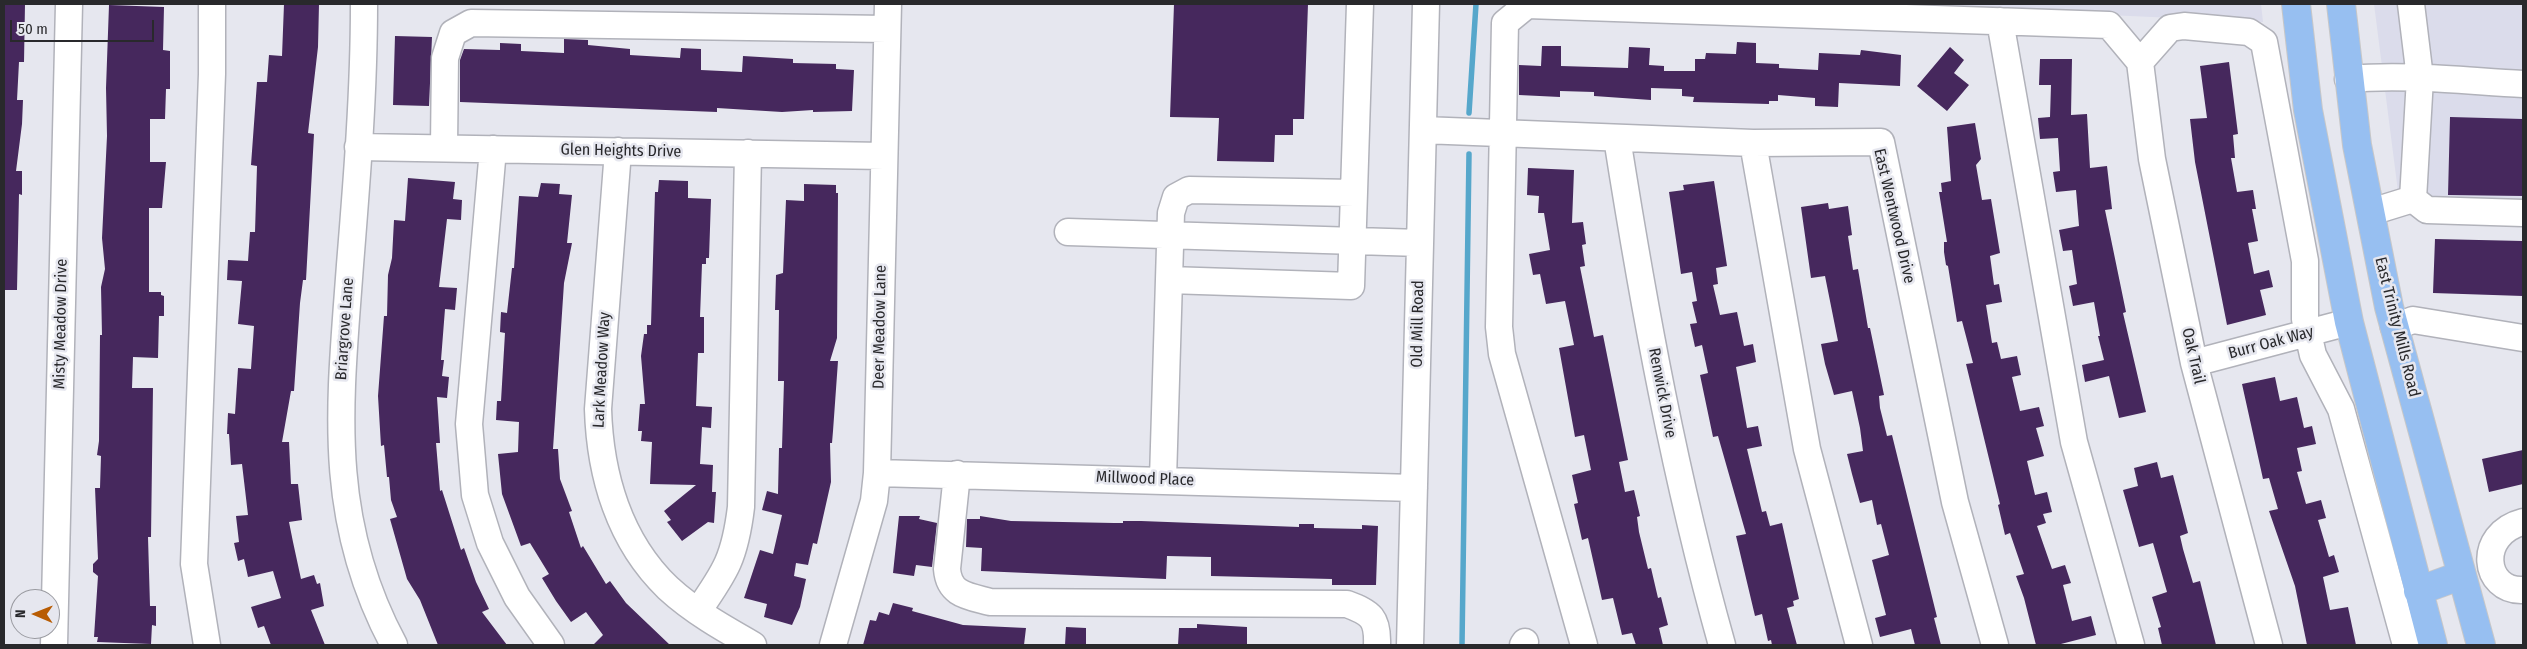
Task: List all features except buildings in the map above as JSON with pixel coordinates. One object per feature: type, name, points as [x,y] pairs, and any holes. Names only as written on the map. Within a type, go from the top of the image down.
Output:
[{"type":"main road","points":[[2296,4],[2308,110],[2349,322],[2433,645]]},
{"type":"main road","name":"East Trinity Mills Road","points":[[2340,4],[2357,145],[2394,327],[2481,645]]},
{"type":"main road","points":[[2418,591],[2462,575]]},
{"type":"street","name":"Misty Meadow Drive","points":[[54,645],[69,4]]},
{"type":"street","points":[[207,645],[194,564],[212,74],[212,4]]},
{"type":"street","name":"Briargrove Lane","points":[[364,4],[358,147],[341,384],[341,455],[346,506],[358,555],[373,598],[394,645]]},
{"type":"street","points":[[1169,280],[1351,286],[1360,4]]},
{"type":"street","name":"Old Mill Road","points":[[1410,645],[1426,4]]},
{"type":"street","points":[[2411,4],[2420,78],[2414,199]]},
{"type":"street","points":[[1584,645],[1502,354],[1499,327],[1505,23],[1527,5],[2109,24],[2140,62],[2170,28],[2184,26],[2249,32],[2264,42],[2306,261],[2305,319],[2313,355],[2341,409],[2406,645]]},
{"type":"street","points":[[444,147],[445,58],[453,33],[471,23],[887,16]]},
{"type":"street","name":"Deer Meadow Lane","points":[[833,645],[874,501],[877,472],[887,16]]},
{"type":"street","points":[[2000,21],[2074,442],[2131,645]]},
{"type":"street","name":"Oak Trail","points":[[2140,62],[2152,159],[2194,363],[2269,645]]},
{"type":"street","points":[[2348,79],[2370,77],[2420,78],[2523,84]]},
{"type":"street","name":"East Wentwood Drive","points":[[1423,130],[1753,143],[1881,142],[1955,502],[1995,645]]},
{"type":"street","name":"Renwick Drive","points":[[1617,138],[1639,282],[1672,447],[1722,645]]},
{"type":"street","points":[[1753,143],[1808,449],[1859,645]]},
{"type":"street","name":"Glen Heights Drive","points":[[358,147],[884,156]]},
{"type":"street","points":[[493,149],[468,424],[475,496],[490,543],[517,597],[551,645]]},
{"type":"street","name":"Lark Meadow Way","points":[[618,151],[598,409],[599,444],[606,482],[622,523],[643,558],[662,580],[698,611],[753,645]]},
{"type":"street","points":[[698,611],[725,572],[737,541],[740,507],[748,153]]},
{"type":"street","points":[[1163,479],[1171,213],[1176,197],[1189,190],[1354,194]]},
{"type":"street","points":[[2371,212],[2414,199]]},
{"type":"street","points":[[2414,199],[2427,210],[2523,213]]},
{"type":"street","points":[[1068,232],[1420,243]]},
{"type":"street","points":[[2394,327],[2413,320],[2523,338]]},
{"type":"street","name":"Burr Oak Way","points":[[2194,363],[2349,322]]},
{"type":"street","name":"Millwood Place","points":[[877,472],[1163,479],[1414,488]]},
{"type":"street","points":[[957,474],[947,569],[948,582],[956,591],[970,597],[990,602],[1347,604],[1368,612],[1378,628],[1377,645]]},
{"type":"street","points":[[2523,522],[2514,524],[2498,535],[2491,547],[2490,568],[2500,582],[2516,591],[2523,590]]},
{"type":"street","points":[[2462,575],[2490,568]]},
{"type":"shaded area","points":[[1864,4],[2261,4],[2263,22]]},
{"type":"shaded area","points":[[2374,4],[2523,4],[2523,219],[2401,215]]},
{"type":"waterway","points":[[1469,113],[1476,4]]},
{"type":"waterway","points":[[1462,645],[1469,154]]}]
